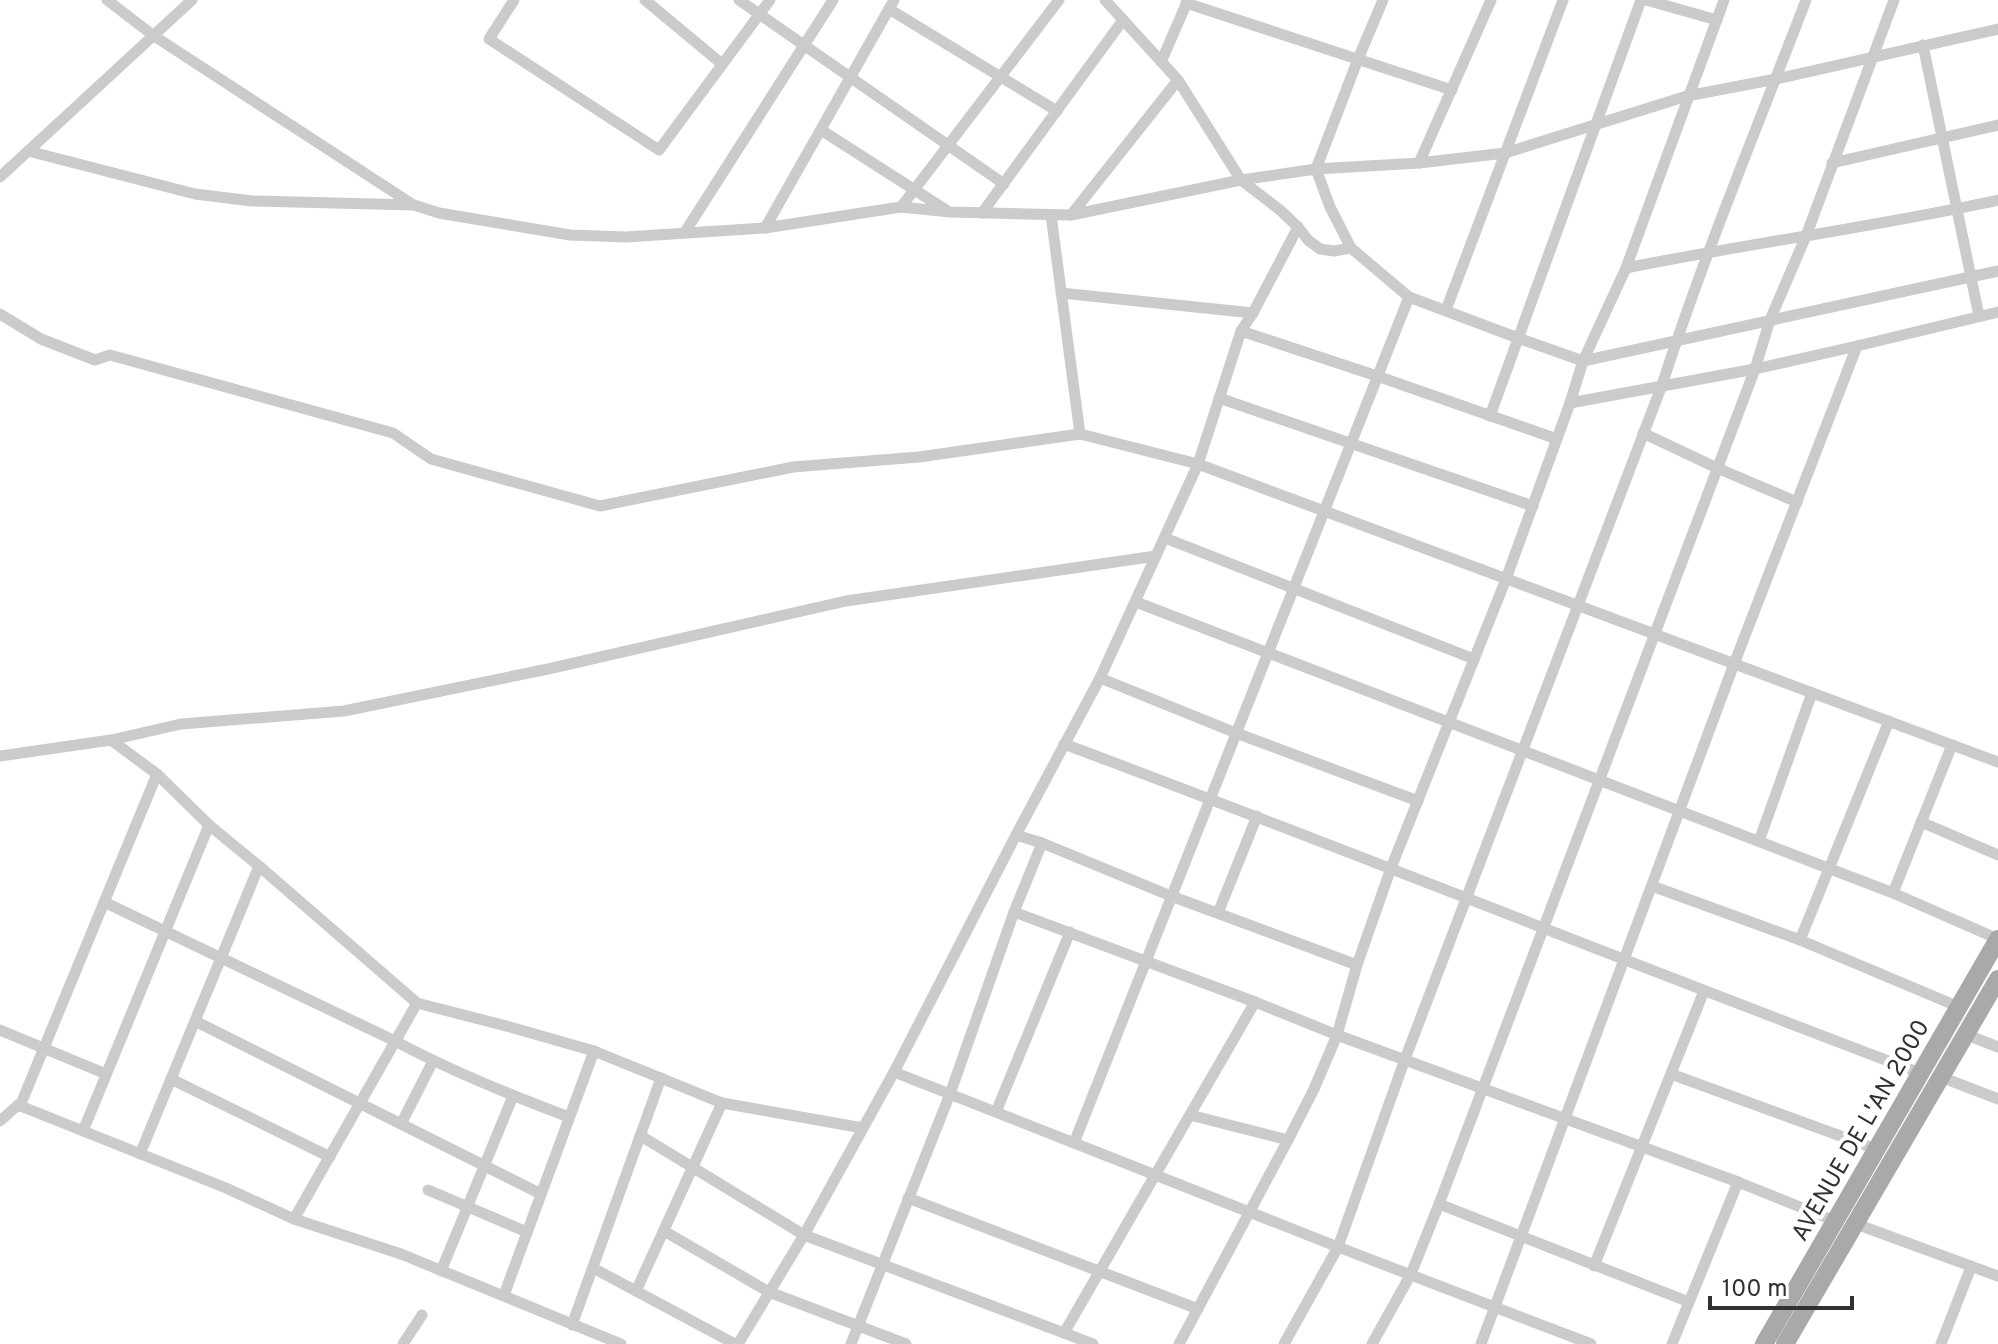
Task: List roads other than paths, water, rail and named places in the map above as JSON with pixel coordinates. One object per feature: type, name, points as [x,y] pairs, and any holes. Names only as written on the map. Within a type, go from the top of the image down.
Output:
[{"type":"main road","name":"AVENUE DE L'AN 2000","points":[[1764,1344],[1998,939]]},
{"type":"main road","name":"AVENUE DE L'AN 2000","points":[[1785,1344],[1998,979]]},
{"type":"street","points":[[107,0],[154,36],[414,205],[439,213],[570,235],[626,237],[765,228],[901,207],[950,212],[1071,215],[1241,180],[1316,169],[1419,163],[1505,153],[1687,96],[1998,29]]},
{"type":"street","points":[[0,177],[192,0]]},
{"type":"street","points":[[514,0],[489,39],[659,150],[770,0]]},
{"type":"street","points":[[645,0],[722,64]]},
{"type":"street","points":[[739,0],[1004,184]]},
{"type":"street","points":[[685,232],[833,0]]},
{"type":"street","points":[[901,207],[1059,0]]},
{"type":"street","points":[[1383,0],[1316,169],[1330,207],[1351,248],[1409,297],[1583,361],[1998,271]]},
{"type":"street","points":[[1419,163],[1491,0]]},
{"type":"street","points":[[1446,310],[1563,0]]},
{"type":"street","points":[[1490,416],[1644,0],[1717,20]]},
{"type":"street","points":[[1179,1344],[1288,1140],[1337,1035],[1357,965],[1391,868],[1506,579],[1583,361],[1626,268],[1724,0]]},
{"type":"street","points":[[1284,1344],[1338,1247],[1405,1059],[1806,0]]},
{"type":"street","points":[[1372,1344],[1411,1274],[1439,1204],[1893,0]]},
{"type":"street","points":[[1109,2],[1178,80],[1241,180],[1320,249],[1334,251],[1351,248]]},
{"type":"street","points":[[1161,62],[1187,2],[1452,90]]},
{"type":"street","points":[[765,228],[892,4],[1000,77],[1057,111]]},
{"type":"street","points":[[982,213],[1123,20]]},
{"type":"street","points":[[1923,45],[1979,316]]},
{"type":"street","points":[[1071,215],[1178,80]]},
{"type":"street","points":[[1832,163],[1998,125]]},
{"type":"street","points":[[821,130],[950,212]]},
{"type":"street","points":[[28,151],[195,194],[252,201],[414,205]]},
{"type":"street","points":[[1626,268],[1998,200]]},
{"type":"street","points":[[1051,215],[1080,434]]},
{"type":"street","points":[[593,1268],[736,1344],[804,1235],[894,1072],[1100,678],[1198,464],[1241,331],[1298,227]]},
{"type":"street","points":[[1061,293],[1253,313]]},
{"type":"street","points":[[1074,1143],[1409,297]]},
{"type":"street","points":[[1570,403],[1755,369],[1998,312]]},
{"type":"street","points":[[0,314],[41,339],[95,360],[110,355],[393,433],[431,459],[600,506],[793,467],[919,457],[1080,434],[1198,464],[1998,762]]},
{"type":"street","points":[[1241,331],[1557,439]]},
{"type":"street","points":[[1481,1344],[1734,664],[1857,346]]},
{"type":"street","points":[[1219,398],[1533,506]]},
{"type":"street","points":[[1643,433],[1797,502]]},
{"type":"street","points":[[1165,538],[1474,659]]},
{"type":"street","points":[[0,756],[111,740],[181,724],[344,711],[548,669],[846,601],[1156,556]]},
{"type":"street","points":[[1136,602],[1893,893],[1998,939]]},
{"type":"street","points":[[1100,678],[1418,801]]},
{"type":"street","points":[[1759,841],[1812,693]]},
{"type":"street","points":[[1800,940],[1889,721]]},
{"type":"street","points":[[111,740],[157,774],[209,825],[417,1003],[594,1051],[722,1103],[863,1128]]},
{"type":"street","points":[[1064,744],[1920,1073]]},
{"type":"street","points":[[1893,893],[1952,745]]},
{"type":"street","points":[[20,1106],[157,774]]},
{"type":"street","points":[[1218,913],[1257,816]]},
{"type":"street","points":[[1921,822],[1998,855]]},
{"type":"street","points":[[83,1131],[209,825]]},
{"type":"street","points":[[1016,835],[1357,965]]},
{"type":"street","points":[[851,1344],[950,1094],[1014,912],[1042,843]]},
{"type":"street","points":[[140,1154],[259,866]]},
{"type":"street","points":[[1652,886],[1800,940],[1959,1007]]},
{"type":"street","points":[[104,902],[433,1061],[569,1117]]},
{"type":"street","points":[[1014,912],[1835,1221]]},
{"type":"street","points":[[996,1112],[1070,932]]},
{"type":"street","points":[[1594,1266],[1704,991]]},
{"type":"street","points":[[1064,1333],[1255,1002]]},
{"type":"street","points":[[294,1219],[417,1003]]},
{"type":"street","points":[[195,1021],[541,1194]]},
{"type":"street","points":[[0,1030],[106,1074]]},
{"type":"street","points":[[1967,1035],[1998,1047]]},
{"type":"street","points":[[504,1295],[594,1051]]},
{"type":"street","points":[[401,1124],[433,1061]]},
{"type":"street","points":[[894,1072],[1591,1344]]},
{"type":"street","points":[[1671,1074],[1876,1149]]},
{"type":"street","points":[[1941,1077],[1998,1099]]},
{"type":"street","points":[[572,1325],[661,1078]]},
{"type":"street","points":[[171,1079],[330,1157]]},
{"type":"street","points":[[441,1271],[513,1096]]},
{"type":"street","points":[[636,1291],[722,1103]]},
{"type":"street","points":[[0,1121],[18,1105],[226,1188],[294,1219],[401,1254],[607,1341],[621,1344]]},
{"type":"street","points":[[1190,1115],[1288,1140]]},
{"type":"street","points":[[641,1136],[804,1235],[1093,1344]]},
{"type":"street","points":[[1672,1344],[1738,1182]]},
{"type":"street","points":[[428,1190],[527,1232]]},
{"type":"street","points":[[908,1198],[1198,1309]]},
{"type":"street","points":[[1439,1204],[1689,1302]]},
{"type":"street","points":[[1856,1224],[1998,1276]]},
{"type":"street","points":[[664,1231],[769,1292],[906,1344]]},
{"type":"street","points":[[1941,1344],[1971,1267]]},
{"type":"street","points":[[403,1344],[422,1315]]}]
